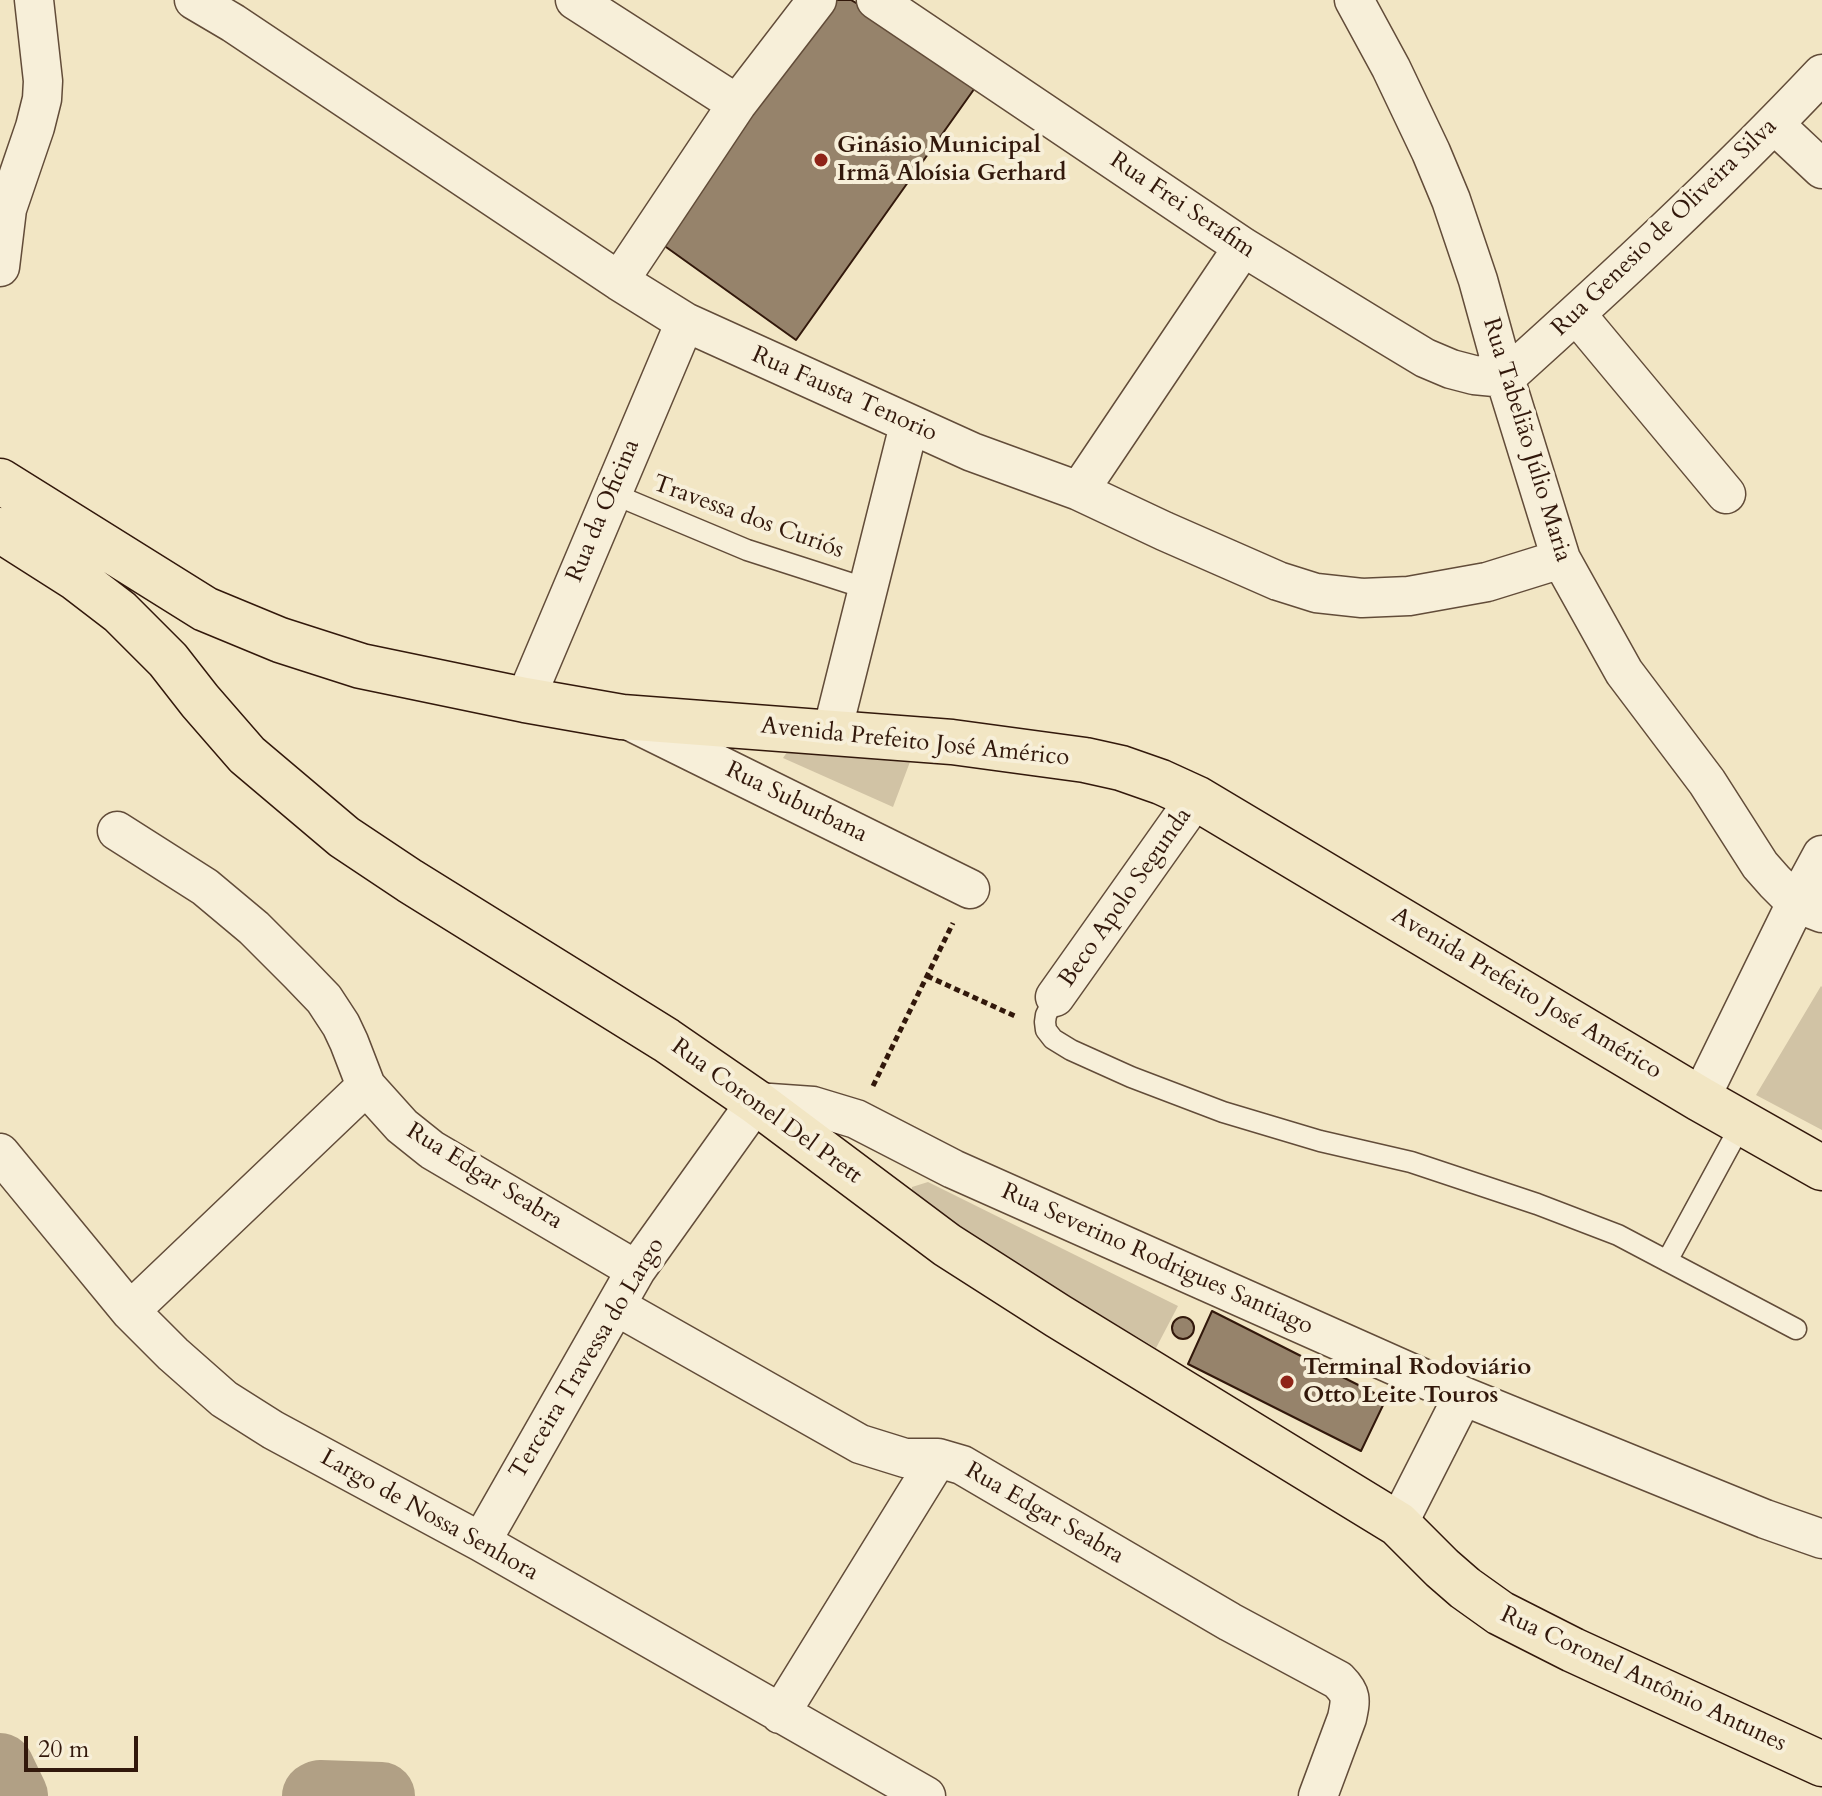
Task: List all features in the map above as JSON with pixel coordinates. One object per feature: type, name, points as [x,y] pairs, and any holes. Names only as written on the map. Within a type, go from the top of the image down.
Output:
[{"type":"main road","name":"Avenida Prefeito José Américo","points":[[0,481],[205,609],[280,640],[361,666],[622,717],[952,742],[1085,760],[1161,782],[1196,798],[1700,1099],[1822,1168]]},
{"type":"main road","name":"Rua Coronel Del Prett","points":[[0,530],[77,579],[120,612],[168,660],[247,755],[344,837],[666,1040],[756,1102],[947,1245],[1398,1524]]},
{"type":"main road","name":"Rua Coronel Antônio Antunes","points":[[1398,1524],[1442,1568],[1500,1613],[1573,1650],[1822,1764]]},
{"type":"street","points":[[0,267],[7,209],[42,99],[43,81],[34,0]]},
{"type":"street","name":"Rua Fausta Tenorio","points":[[194,0],[685,322],[909,425],[1079,491],[1264,575],[1316,593],[1362,598],[1409,596],[1487,582],[1561,559]]},
{"type":"street","points":[[575,0],[737,104]]},
{"type":"street","points":[[619,281],[737,104],[817,0]]},
{"type":"street","name":"Rua Frei Serafim","points":[[876,0],[1243,247],[1425,358],[1474,375],[1505,378]]},
{"type":"street","name":"Rua Tabelião Júlio Maria","points":[[1354,0],[1398,82],[1451,200],[1561,559],[1624,672],[1707,782],[1760,865],[1775,882],[1809,908]]},
{"type":"street","name":"Rua Genesio de Oliveira Silva","points":[[1505,378],[1576,314],[1822,74]]},
{"type":"street","points":[[1774,124],[1822,169]]},
{"type":"street","points":[[1079,491],[1243,247]]},
{"type":"street","points":[[1576,314],[1726,494]]},
{"type":"street","name":"Rua da Oficina","points":[[525,700],[685,322]]},
{"type":"street","points":[[832,732],[909,425]]},
{"type":"street","name":"Rua Suburbana","points":[[622,717],[970,889]]},
{"type":"street","name":"Beco Apolo Segunda","points":[[1051,1014],[1196,798]]},
{"type":"street","name":"Rua Edgar Seabra","points":[[117,831],[205,887],[254,928],[299,973],[324,999],[341,1025],[366,1086],[402,1126],[432,1150],[636,1270]]},
{"type":"street","points":[[1700,1099],[1809,908],[1822,855]]},
{"type":"street","points":[[130,1311],[366,1086]]},
{"type":"street","name":"Rua Severino Rodrigues Santiago","points":[[756,1102],[813,1106],[856,1119],[953,1169],[1463,1396],[1765,1519],[1822,1539]]},
{"type":"street","name":"Terceira Travessa do Largo","points":[[481,1542],[636,1270],[756,1102]]},
{"type":"street","name":"Largo de Nossa Senhora","points":[[0,1153],[130,1311],[224,1399],[286,1438],[481,1542],[926,1796]]},
{"type":"street","name":"Rua Edgar Seabra","points":[[616,1306],[860,1444],[905,1458],[938,1458],[962,1465],[1230,1622],[1338,1680],[1348,1689],[1350,1705],[1318,1795]]},
{"type":"street","points":[[1398,1524],[1463,1396]]},
{"type":"street","points":[[780,1714],[938,1458]]},
{"type":"lane","name":"Travessa dos Curiós","points":[[611,493],[747,550],[868,589]]},
{"type":"lane","points":[[1051,1014],[1053,1039],[1131,1077],[1223,1112],[1320,1141],[1411,1162],[1537,1204],[1618,1235],[1796,1329]]},
{"type":"lane","points":[[1667,1261],[1742,1123]]},
{"type":"path","points":[[856,1119],[970,889]]},
{"type":"path","points":[[927,976],[1051,1014]]},
{"type":"shaded area","points":[[798,736],[919,738],[893,807],[783,758]]},
{"type":"shaded area","points":[[1822,987],[1822,1130],[1756,1095]]},
{"type":"shaded area","points":[[928,1182],[1178,1306],[1156,1348],[911,1203],[912,1187]]},
{"type":"building","name":"Ginásio Municipal Irmã Aloísia Gerhard","points":[[832,0],[851,0],[982,78],[796,340],[659,242]]},
{"type":"building","name":"Terminal Rodoviário Otto Leite Touros","points":[[1212,1311],[1386,1399],[1361,1451],[1188,1364]]},
{"type":"building","points":[[1183,1317],[1191,1320],[1194,1328],[1191,1336],[1183,1339],[1175,1336],[1172,1328],[1175,1320]]},
{"type":"waterway","points":[[0,1767],[14,1796]]},
{"type":"waterway","points":[[316,1796],[381,1796]]},
{"type":"place","name":"Ginásio Municipal Irmã Aloísia Gerhard","points":[[821,160]]},
{"type":"place","name":"Terminal Rodoviário Otto Leite Touros","points":[[1287,1382]]}]
